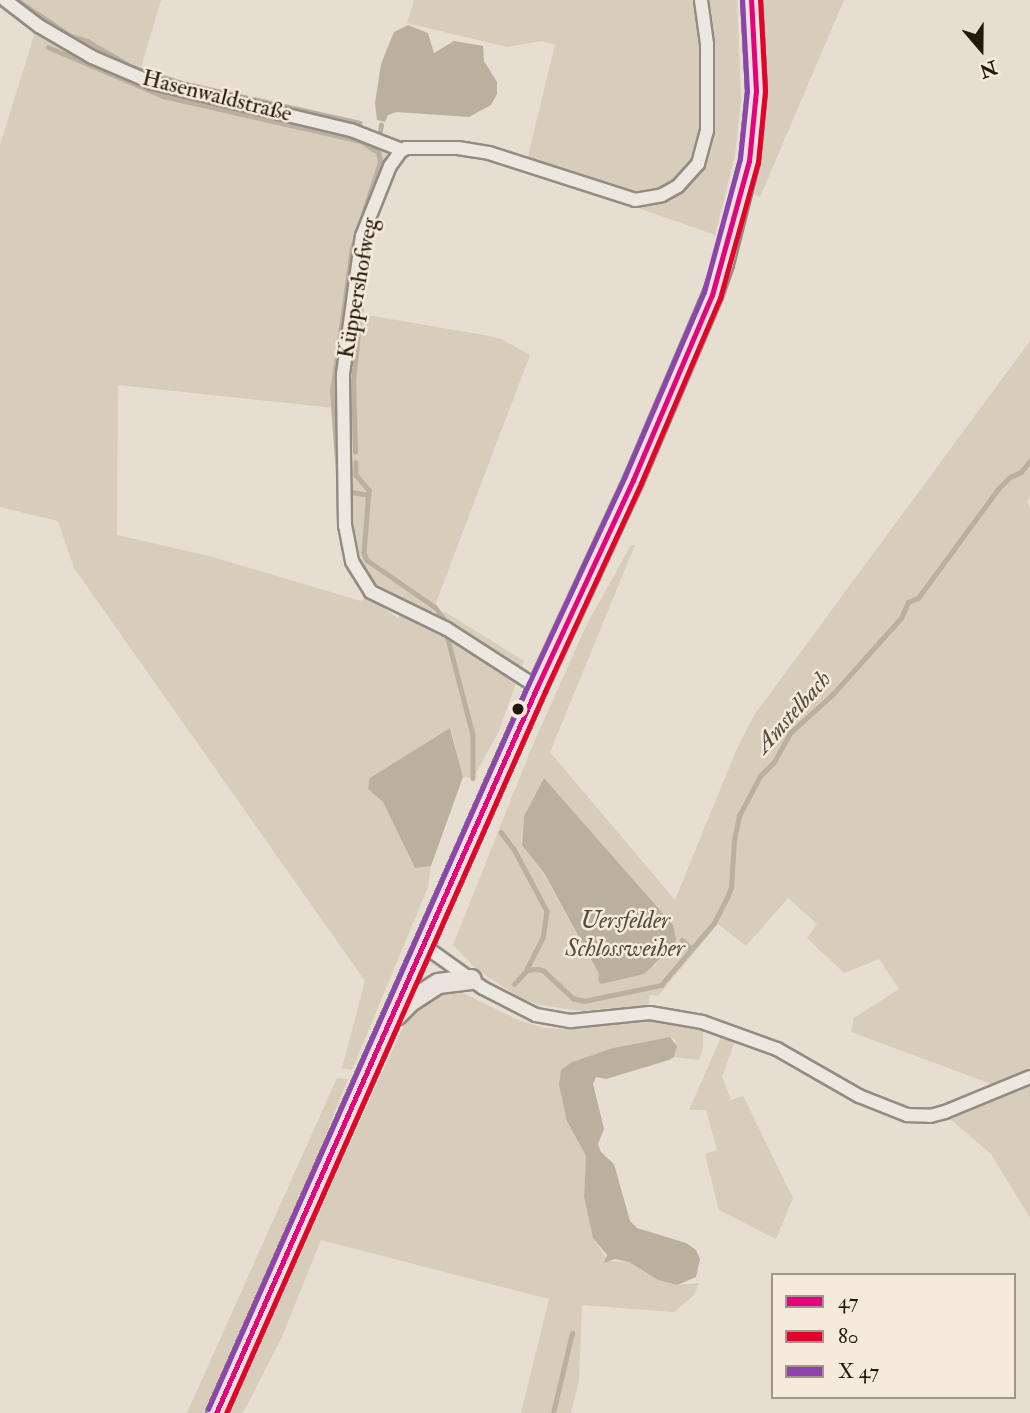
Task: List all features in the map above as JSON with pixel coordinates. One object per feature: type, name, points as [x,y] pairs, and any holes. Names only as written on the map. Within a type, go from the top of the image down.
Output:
[{"type":"main road","points":[[216,1413],[537,687],[633,480],[723,263],[744,190],[754,122],[756,62],[751,0]]},
{"type":"main road","points":[[388,1023],[425,989],[439,983],[471,979]]},
{"type":"street","name":"Hasenwaldstraße","points":[[5,0],[39,26],[92,57],[153,83],[351,130],[402,150]]},
{"type":"street","points":[[402,150],[458,148],[489,153],[635,200],[663,195],[691,174],[704,147],[709,110],[701,0]]},
{"type":"street","name":"Küppershofweg","points":[[402,150],[374,200],[362,236],[355,279],[343,374],[347,545],[360,578],[371,592],[447,629],[537,687]]},
{"type":"street","points":[[423,945],[511,1005],[558,1020],[650,1013],[719,1027],[777,1049],[859,1096],[906,1115],[930,1116],[945,1112],[1030,1077]]},
{"type":"shaded area","points":[[1,0],[161,0],[139,74],[391,143],[356,232],[334,408],[118,385],[117,535],[209,556],[361,601],[367,597],[398,618],[403,604],[433,615],[445,612],[524,661],[498,733],[473,778],[463,777],[451,728],[404,757],[368,789],[383,802],[415,868],[431,866],[428,887],[352,1070],[342,1068],[365,981],[74,568],[58,521],[0,507],[0,145],[37,26]]},
{"type":"shaded area","points":[[414,0],[737,0],[741,99],[735,155],[715,235],[525,168],[555,45],[542,41],[507,47],[407,23]]},
{"type":"shaded area","points":[[761,0],[844,0],[760,197],[755,195],[763,153]]},
{"type":"shaded area","points":[[355,313],[501,339],[530,355],[432,613],[394,599],[379,589],[363,566],[351,527],[348,444]]},
{"type":"shaded area","points":[[1030,341],[1030,497],[1027,501],[1030,509],[1030,1218],[991,1154],[950,1119],[995,1099],[989,1083],[851,1032],[854,1018],[899,989],[879,959],[844,973],[807,938],[817,924],[788,898],[746,946],[718,924],[658,996],[650,995],[648,1005],[581,1011],[540,1005],[521,998],[478,971],[453,945],[532,747],[586,626],[631,545],[635,545],[550,752],[675,900],[738,746],[755,714]],"holes":[[[544,778],[673,925],[674,946],[654,966],[601,983],[598,980],[599,974],[543,873],[521,842],[524,816]]]},
{"type":"shaded area","points":[[455,989],[518,1020],[544,1028],[573,1029],[654,1020],[694,1025],[703,1030],[703,1048],[699,1060],[674,1057],[676,1040],[670,1037],[613,1048],[572,1062],[567,1121],[586,1156],[584,1197],[593,1238],[608,1261],[629,1262],[658,1280],[677,1285],[699,1283],[694,1295],[674,1312],[582,1305],[579,1381],[571,1413],[521,1413],[549,1299],[321,1240],[281,1339],[243,1413],[228,1413],[402,1029],[425,998]]},
{"type":"shaded area","points":[[721,1037],[735,1041],[722,1077],[731,1100],[743,1096],[793,1198],[776,1239],[719,1210],[705,1154],[717,1150],[706,1110],[689,1110]]},
{"type":"shaded area","points":[[337,1078],[348,1079],[310,1175],[203,1413],[187,1413]]},
{"type":"water","points":[[408,25],[428,33],[434,53],[454,41],[483,46],[484,61],[497,82],[497,94],[491,105],[469,117],[396,112],[388,115],[385,122],[377,120],[375,103],[381,64],[394,32]]},
{"type":"water","points":[[450,728],[463,777],[431,866],[415,868],[383,802],[368,789],[370,778]]},
{"type":"water","name":"Uersfelder Schlossweiher","points":[[544,778],[673,925],[676,939],[674,946],[644,974],[601,984],[598,980],[599,974],[544,873],[522,845],[524,816]]},
{"type":"water","points":[[670,1037],[677,1046],[674,1057],[606,1079],[596,1077],[593,1084],[604,1129],[598,1144],[601,1152],[614,1164],[630,1221],[637,1228],[686,1243],[696,1250],[700,1259],[696,1277],[677,1285],[658,1280],[629,1262],[615,1259],[604,1263],[607,1255],[593,1238],[584,1197],[586,1156],[567,1121],[559,1085],[561,1070],[572,1062],[613,1048]]},
{"type":"waterway","points":[[17,0],[71,36],[87,41],[132,67],[186,84],[360,123]]},
{"type":"waterway","points":[[48,47],[163,96],[361,141],[378,152]]},
{"type":"waterway","points":[[380,131],[381,125]]},
{"type":"waterway","points":[[339,489],[332,392],[352,248],[380,162],[378,152]]},
{"type":"waterway","points":[[369,240],[373,224]]},
{"type":"waterway","points":[[355,452],[353,381],[367,246]]},
{"type":"waterway","name":"Amstelbach","points":[[514,984],[527,970],[538,969],[544,971],[573,998],[584,1001],[661,985],[714,923],[727,898],[731,887],[734,840],[739,816],[760,776],[774,762],[790,733],[833,694],[901,618],[908,602],[918,598],[998,489],[1010,477],[1021,472],[1030,461]]},
{"type":"waterway","points":[[356,462],[356,475],[369,490],[364,553],[367,560],[435,607],[447,623]]},
{"type":"waterway","points":[[351,492],[369,495]]},
{"type":"waterway","points":[[447,635],[473,735],[473,778]]},
{"type":"waterway","points":[[501,832],[514,849],[547,911],[543,938],[527,970]]},
{"type":"waterway","points":[[682,940],[691,948]]},
{"type":"waterway","name":"Amstelbach","points":[[553,1413],[572,1333]]},
{"type":"transit line","points":[[208,1409],[529,683],[625,476],[704,292],[740,159],[747,91],[742,0]]},
{"type":"transit line","name":"47","points":[[216,1413],[537,687],[633,480],[712,295],[749,161],[756,91],[751,0]]},
{"type":"transit line","name":"80","points":[[226,1413],[545,691],[641,483],[720,298],[758,162],[765,91],[760,0]]}]
